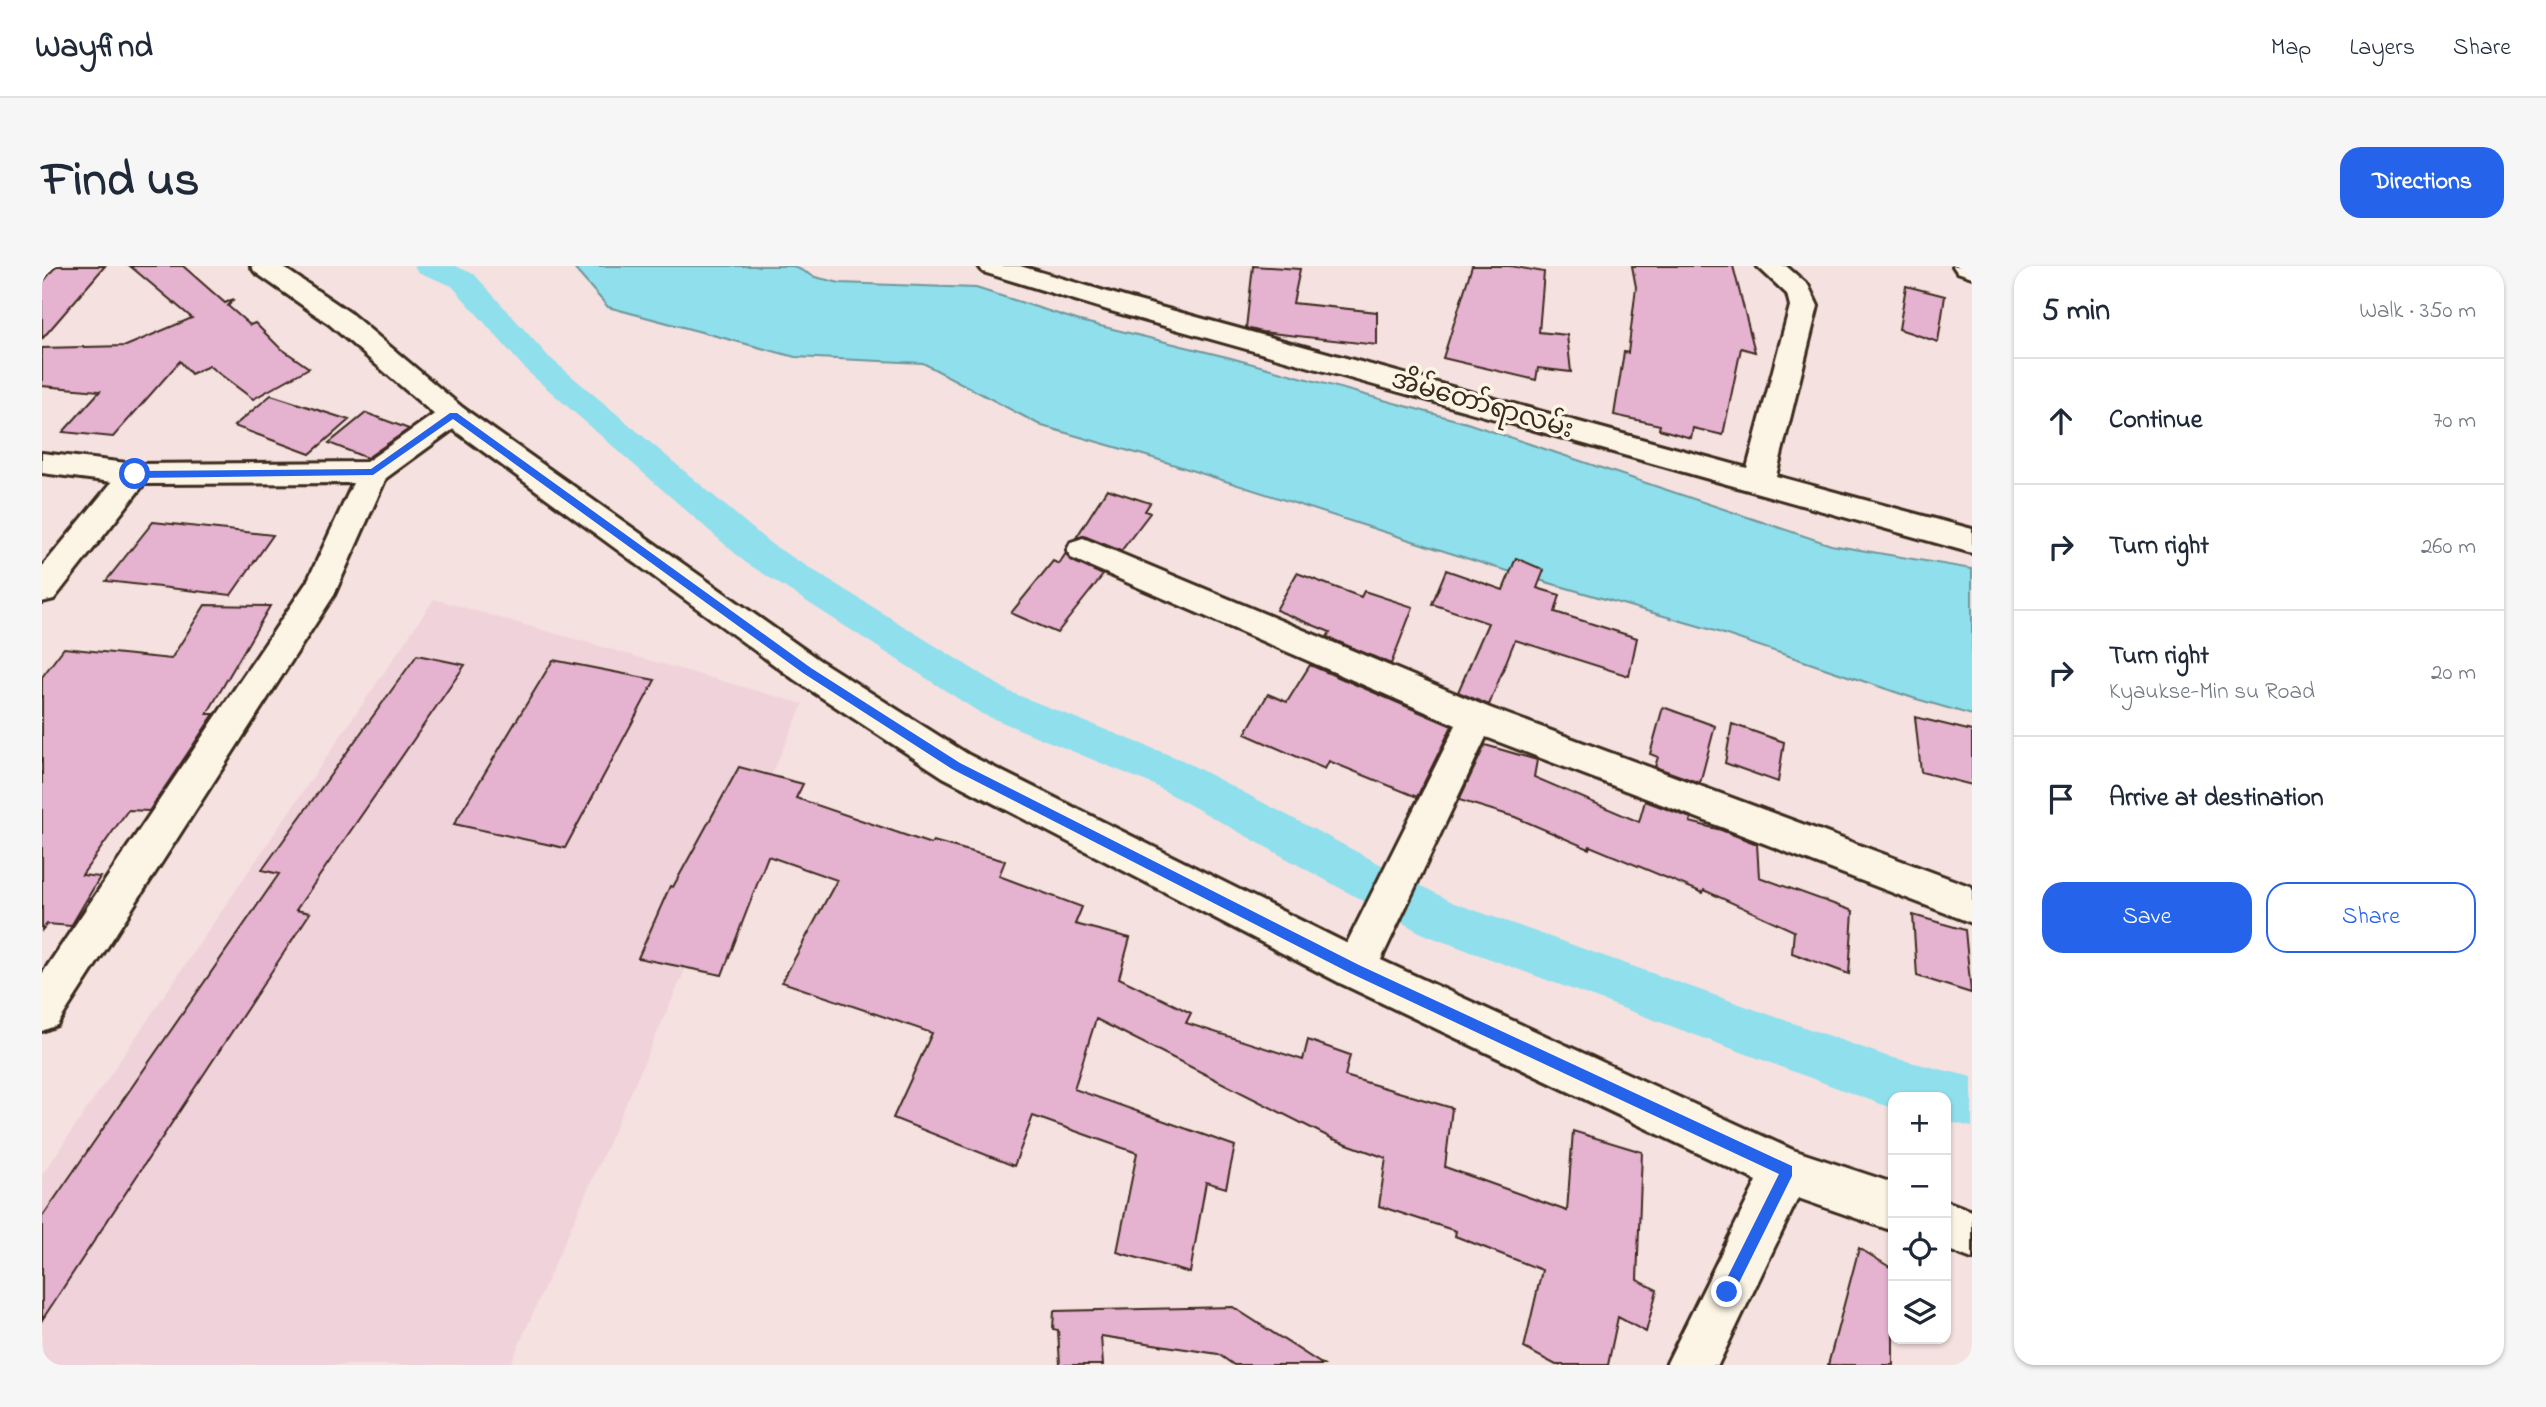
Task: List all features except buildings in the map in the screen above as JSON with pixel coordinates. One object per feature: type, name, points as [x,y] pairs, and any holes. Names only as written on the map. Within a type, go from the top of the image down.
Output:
[{"type":"street","points":[[264,266],[339,318],[453,415],[807,670],[956,766],[1355,969],[1787,1171],[1888,1205]]},
{"type":"street","name":"အိမ်တော်ရာလမ်း","points":[[992,266],[1121,305],[1972,541]]},
{"type":"street","points":[[1759,483],[1804,306],[1799,291],[1770,266]]},
{"type":"street","points":[[1966,266],[1972,269]]},
{"type":"street","points":[[42,1011],[322,586],[373,472],[453,415]]},
{"type":"street","points":[[42,463],[135,474],[373,472]]},
{"type":"street","points":[[42,590],[135,474]]},
{"type":"street","points":[[1083,550],[1477,718],[1972,905]]},
{"type":"street","points":[[1355,969],[1477,718]]},
{"type":"street","points":[[1691,1365],[1787,1171]]},
{"type":"street","points":[[1951,1228],[1972,1235]]},
{"type":"shaded area","points":[[434,599],[803,704],[510,1365],[42,1365],[42,1175]]},
{"type":"water","points":[[572,266],[793,266],[815,277],[840,283],[976,288],[1080,321],[1231,358],[1467,423],[1831,545],[1972,569],[1972,715],[1913,698],[1709,629],[1494,567],[1150,457],[1042,426],[923,363],[795,357],[608,307]]},
{"type":"waterway","points":[[429,266],[463,280],[538,364],[758,553],[996,703],[1167,772],[1439,919],[1886,1081],[1972,1102]]},
{"type":"route","points":[[135,474],[373,472],[453,415],[807,670],[956,766],[1355,969],[1787,1171],[1727,1292]]}]
